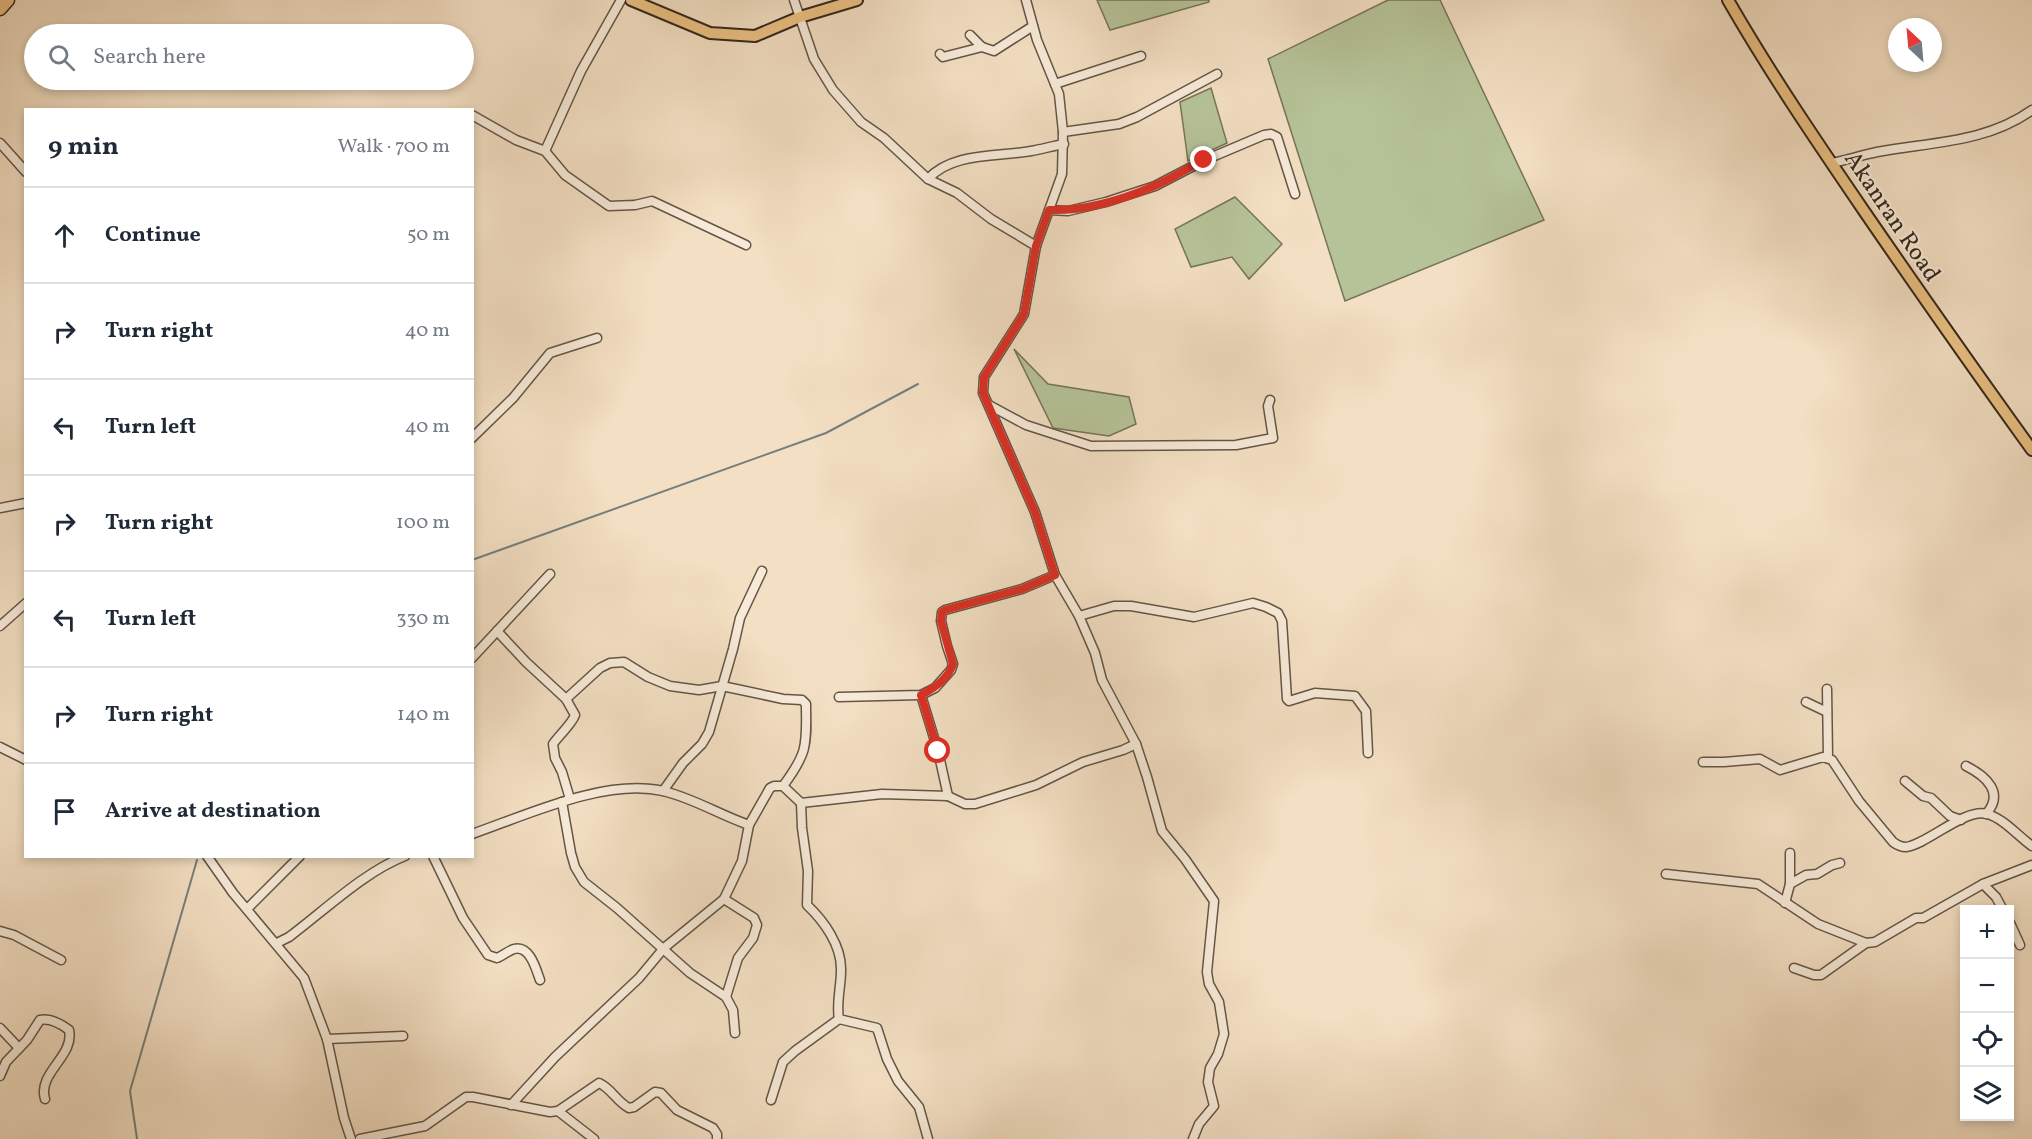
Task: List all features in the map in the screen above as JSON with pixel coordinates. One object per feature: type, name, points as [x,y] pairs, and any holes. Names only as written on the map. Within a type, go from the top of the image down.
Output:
[{"type":"highway","points":[[0,9],[8,0]]},
{"type":"main road","points":[[631,0],[710,33],[755,36],[800,17],[857,0]]},
{"type":"main road","name":"Akanran Road","points":[[1728,0],[1762,60],[1935,314],[2032,450]]},
{"type":"street","points":[[544,151],[581,71],[621,0]]},
{"type":"street","points":[[794,0],[814,59],[833,90],[861,122],[884,138],[928,179],[957,193],[991,219],[1036,246]]},
{"type":"street","points":[[1026,0],[1033,26],[1059,94],[1064,132],[1062,174],[1036,246],[1024,314],[984,377],[983,393],[1035,512],[1055,575],[1079,616],[1095,653],[1102,680],[1136,744],[1162,831],[1214,901],[1207,972],[1209,984],[1220,1002],[1224,1034],[1218,1054],[1210,1068],[1208,1082],[1214,1106],[1199,1124],[1193,1139]]},
{"type":"street","points":[[970,35],[982,47],[994,51],[1033,26]]},
{"type":"street","points":[[940,54],[944,57],[982,47]]},
{"type":"street","points":[[1055,84],[1141,56]]},
{"type":"street","points":[[1064,132],[1119,124],[1137,117],[1217,74]]},
{"type":"street","points":[[1832,163],[1875,153],[1980,135],[2014,123],[2032,110]]},
{"type":"street","points":[[474,116],[516,140],[544,151],[565,175],[609,206],[635,205],[652,201],[746,245]]},
{"type":"street","points":[[1049,210],[1068,210],[1106,202],[1155,186],[1204,160],[1271,134],[1277,137],[1295,194]]},
{"type":"street","points":[[0,143],[24,170]]},
{"type":"street","points":[[928,179],[943,166],[963,160],[1032,151],[1064,144]]},
{"type":"street","points":[[474,436],[513,398],[550,353],[597,338]]},
{"type":"street","points":[[989,405],[1026,425],[1091,446],[1185,447],[1236,445],[1273,438],[1268,406],[1270,400]]},
{"type":"street","points":[[0,508],[24,503]]},
{"type":"street","points":[[663,791],[683,763],[702,744],[710,732],[740,618],[762,571]]},
{"type":"street","points":[[474,656],[550,573]]},
{"type":"street","points":[[839,697],[921,695],[935,688],[951,670],[953,664],[941,621],[942,612],[1022,589],[1055,575]]},
{"type":"street","points":[[1079,616],[1114,606],[1131,606],[1194,617],[1248,603],[1266,606],[1278,613],[1282,621],[1287,699],[1289,701],[1315,693],[1355,696],[1366,711],[1368,753]]},
{"type":"street","points":[[0,626],[24,605]]},
{"type":"street","points":[[497,631],[566,699],[575,715],[574,720],[553,744],[553,750],[562,772],[571,853],[575,867],[584,882],[664,948],[690,973],[726,997],[733,1010],[735,1033]]},
{"type":"street","points":[[566,699],[600,668],[610,663],[624,662],[648,677],[670,686],[699,690],[722,686],[805,702],[804,749],[800,764],[783,786]]},
{"type":"street","points":[[1827,689],[1828,758]]},
{"type":"street","points":[[921,695],[938,751],[948,796]]},
{"type":"street","points":[[1806,702],[1827,712]]},
{"type":"street","points":[[801,803],[882,794],[948,796],[965,804],[975,804],[1036,785],[1083,762],[1124,750],[1136,744]]},
{"type":"street","points":[[0,747],[24,759]]},
{"type":"street","points":[[1703,762],[1760,759],[1780,770],[1823,757],[1828,758],[1832,760],[1859,801],[1888,837],[1899,846],[1906,847],[1918,842],[1977,813],[1999,820],[2032,846]]},
{"type":"street","points":[[1966,766],[1978,773],[1995,791],[1995,800],[1986,814]]},
{"type":"street","points":[[1905,781],[1923,796],[1931,798],[1950,816],[1961,820]]},
{"type":"street","points":[[512,1105],[541,1071],[639,978],[664,948],[724,899],[742,861],[749,825],[774,786],[783,786],[801,803],[808,871],[807,905],[835,942],[842,968],[838,1004],[839,1019]]},
{"type":"street","points":[[474,833],[566,801],[630,787],[663,791],[749,825]]},
{"type":"street","points":[[1785,903],[1790,884],[1790,853]]},
{"type":"street","points":[[209,858],[304,978],[327,1039],[344,1118],[351,1139]]},
{"type":"street","points":[[247,909],[298,858]]},
{"type":"street","points":[[277,943],[290,937],[363,880],[401,858]]},
{"type":"street","points":[[434,858],[464,918],[488,955],[497,958],[515,949],[520,949],[533,960],[540,980]]},
{"type":"street","points":[[1790,884],[1806,875],[1817,874],[1840,863]]},
{"type":"street","points":[[1794,968],[1821,975],[1866,944],[1875,942],[1910,921],[1923,918],[1983,884],[2032,865]]},
{"type":"street","points":[[1666,874],[1758,884],[1818,924],[1866,944]]},
{"type":"street","points":[[1983,884],[2001,905]]},
{"type":"street","points":[[724,899],[754,918],[757,925],[753,938],[738,958],[726,997]]},
{"type":"street","points":[[0,931],[14,934],[61,960]]},
{"type":"street","points":[[2014,932],[2020,945]]},
{"type":"street","points":[[0,1076],[6,1062],[27,1040],[40,1020],[46,1019],[69,1030],[70,1041],[46,1081],[43,1093],[45,1099]]},
{"type":"street","points":[[771,1100],[783,1062],[839,1019],[877,1028],[887,1059],[898,1081],[919,1107],[928,1139]]},
{"type":"street","points":[[0,1028],[19,1048]]},
{"type":"street","points":[[327,1039],[403,1036]]},
{"type":"street","points":[[360,1139],[419,1128],[466,1097],[558,1112],[599,1083],[629,1108],[658,1092],[677,1110],[713,1128],[717,1139]]},
{"type":"street","points":[[558,1112],[594,1139]]},
{"type":"green space","points":[[1097,0],[1209,0],[1209,2],[1110,30]]},
{"type":"green space","points":[[1388,0],[1440,0],[1544,220],[1345,301],[1268,59]]},
{"type":"green space","points":[[1211,88],[1227,143],[1188,161],[1180,102]]},
{"type":"green space","points":[[1235,197],[1282,244],[1249,279],[1232,257],[1191,267],[1175,229]]},
{"type":"green space","points":[[1014,349],[1048,384],[1129,397],[1136,424],[1109,436],[1053,428]]},
{"type":"waterway","points":[[474,559],[826,433],[918,384]]},
{"type":"waterway","points":[[137,1139],[130,1091],[197,860]]},
{"type":"route","points":[[938,751],[921,695],[935,688],[951,670],[953,664],[941,621],[942,612],[1022,589],[1055,575],[1035,512],[983,393],[984,377],[1024,314],[1036,246],[1049,210],[1068,210],[1106,202],[1155,186],[1204,160]]}]
